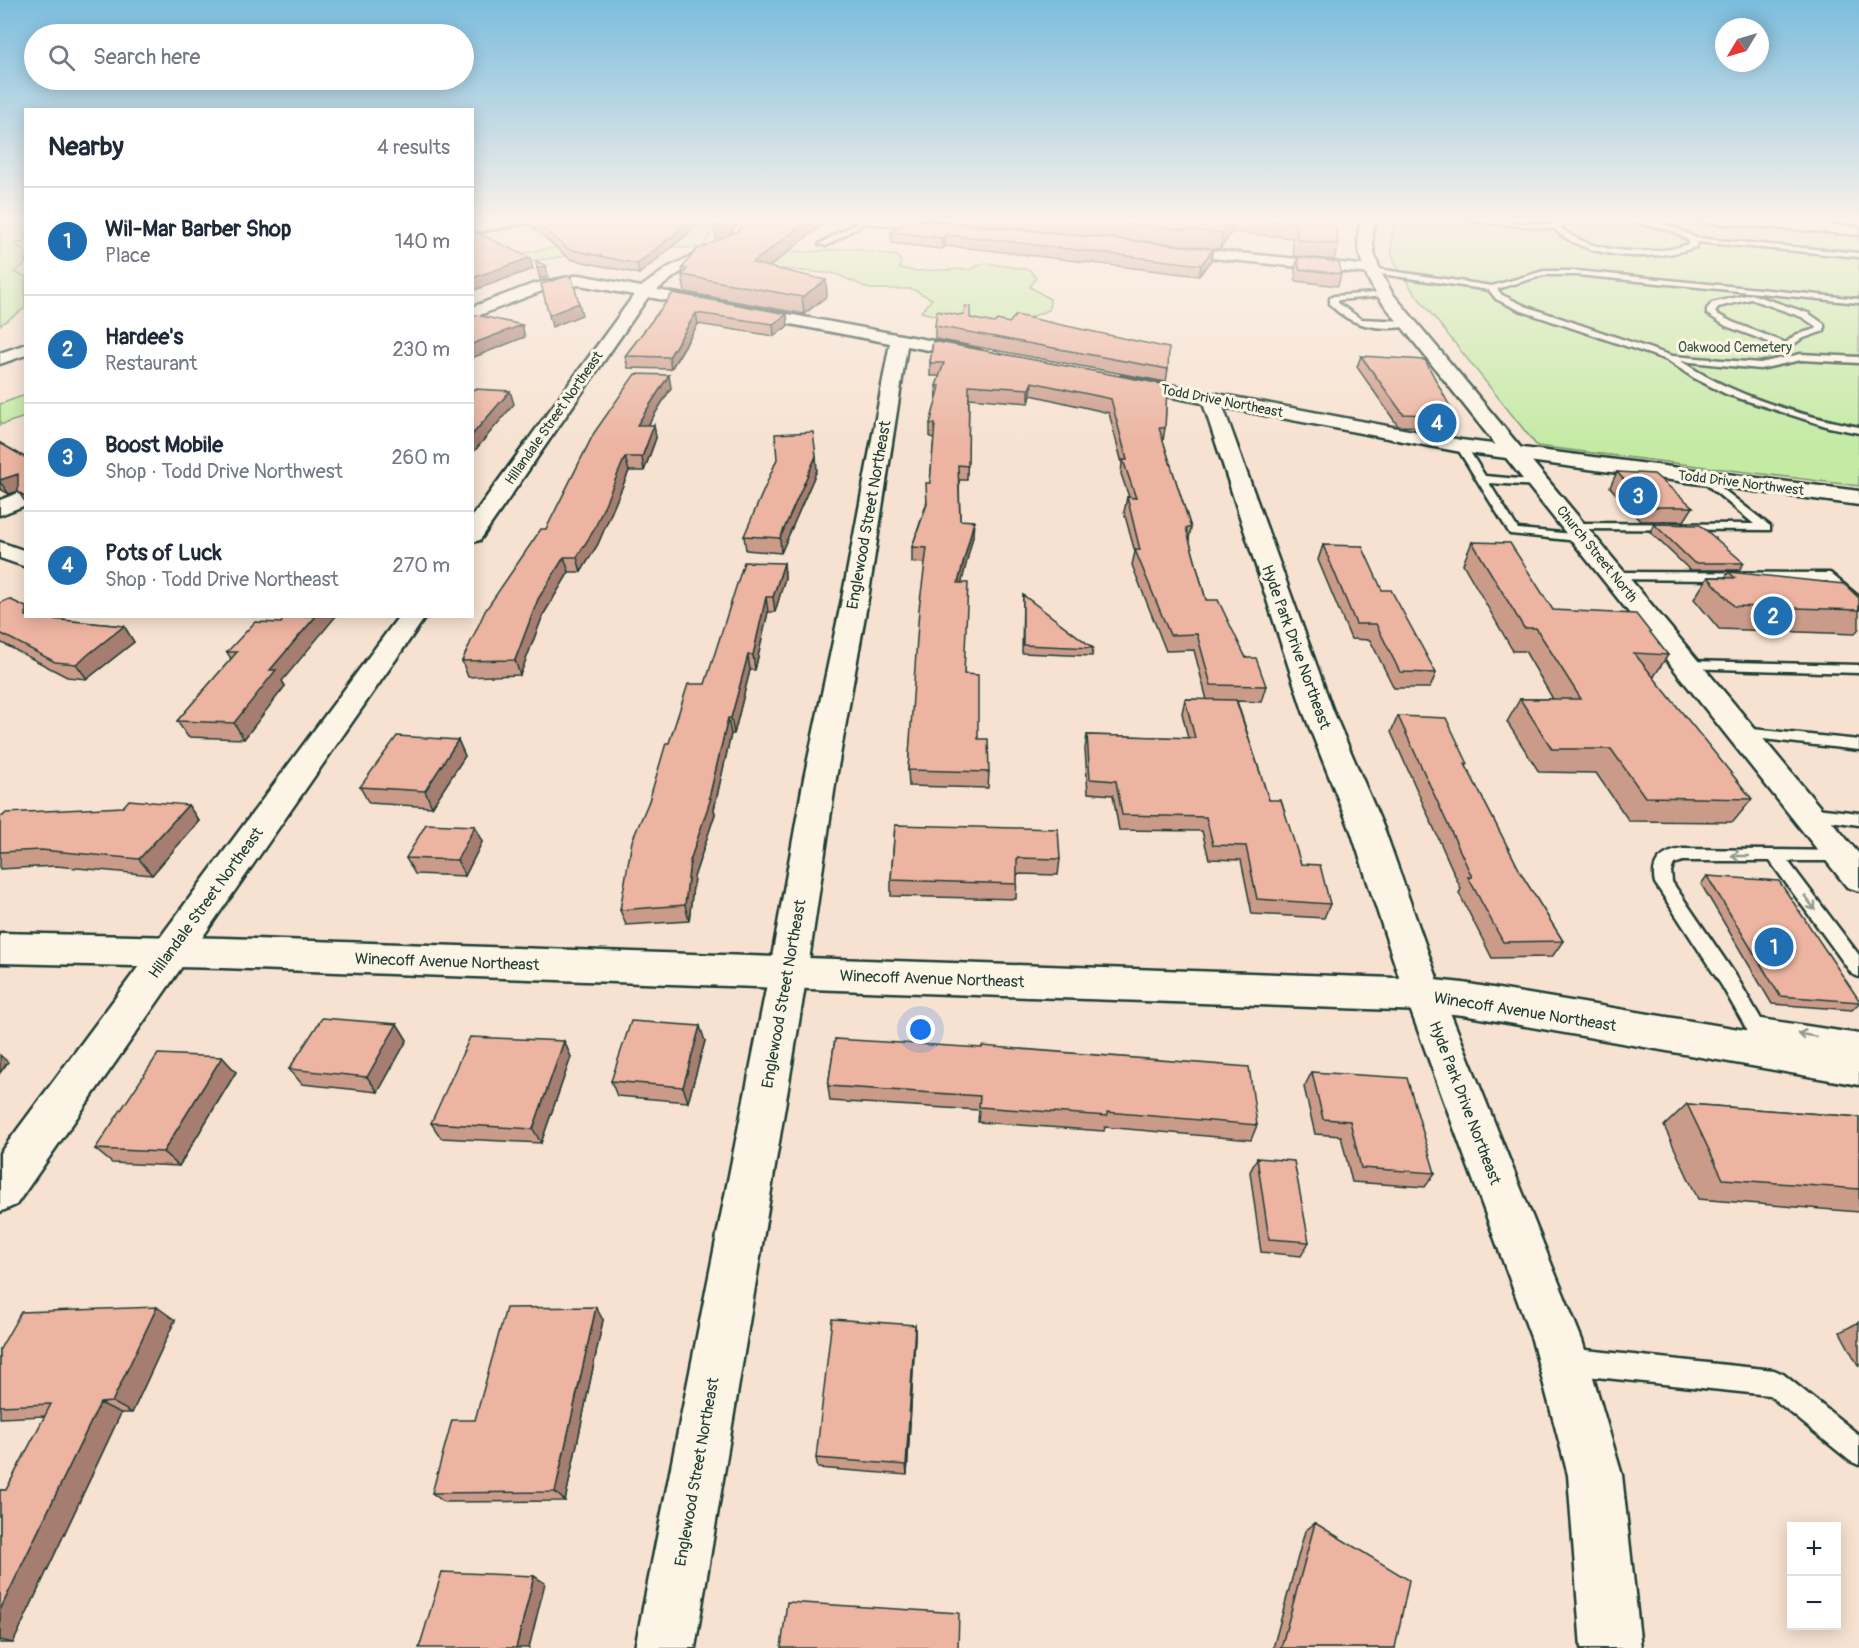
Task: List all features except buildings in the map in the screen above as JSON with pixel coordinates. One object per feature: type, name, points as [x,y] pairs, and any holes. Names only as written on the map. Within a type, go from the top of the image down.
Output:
[{"type":"street","points":[[474,312],[518,295]]},
{"type":"street","name":"Hillandale Street Northeast","points":[[474,532],[642,295]]},
{"type":"street","points":[[666,295],[992,357]]},
{"type":"street","name":"Church Street North","points":[[1386,295],[1859,878]]},
{"type":"street","name":"Englewood Street Northeast","points":[[665,1648],[788,974],[820,778],[855,599],[899,339]]},
{"type":"street","points":[[0,359],[24,350]]},
{"type":"street","name":"Todd Drive Northeast","points":[[1107,379],[1461,446],[1516,454]]},
{"type":"street","name":"Hyde Park Drive Northeast","points":[[1211,399],[1318,711],[1368,831],[1424,995],[1557,1340],[1595,1475],[1611,1648]]},
{"type":"street","name":"Todd Drive Northwest","points":[[1516,454],[1859,498]]},
{"type":"street","points":[[0,508],[24,498]]},
{"type":"street","points":[[0,549],[24,559]]},
{"type":"street","name":"Hillandale Street Northeast","points":[[0,1190],[412,618]]},
{"type":"street","name":"Winecoff Avenue Northeast","points":[[0,948],[1424,995],[1763,1040],[1851,1054]]},
{"type":"lane","points":[[1349,295],[1334,298],[1334,304],[1342,314],[1359,322],[1407,324]]},
{"type":"lane","points":[[1497,295],[1522,308],[1670,358],[1760,366],[1801,357],[1859,360]]},
{"type":"lane","points":[[1744,295],[1715,305],[1711,309],[1711,314],[1729,324],[1787,346],[1801,357]]},
{"type":"lane","points":[[1754,295],[1805,315],[1821,326],[1820,331],[1798,337],[1787,346]]},
{"type":"lane","points":[[1775,295],[1859,301]]},
{"type":"lane","points":[[1670,358],[1696,376],[1729,392],[1833,425],[1859,430]]},
{"type":"lane","points":[[1461,446],[1514,532],[1766,528],[1705,478]]},
{"type":"lane","points":[[1482,479],[1539,483]]},
{"type":"lane","points":[[1615,576],[1830,577],[1859,604]]},
{"type":"lane","points":[[1678,576],[1711,590]]},
{"type":"lane","points":[[1834,600],[1859,609]]},
{"type":"lane","points":[[1687,665],[1859,669]]},
{"type":"lane","points":[[1742,733],[1859,745]]},
{"type":"lane","points":[[1807,813],[1859,819]]},
{"type":"lane","points":[[1763,1040],[1664,883],[1661,873],[1663,864],[1670,857],[1841,855]]},
{"type":"lane","points":[[1775,856],[1859,969]]},
{"type":"lane","points":[[1563,1360],[1774,1383],[1859,1452]]},
{"type":"green space","points":[[0,295],[24,295],[24,309],[0,325]]},
{"type":"green space","points":[[924,295],[1043,295],[1050,299],[1049,310],[1013,324],[969,324],[921,312],[932,299]]},
{"type":"green space","name":"Oakwood Cemetery","points":[[1416,295],[1859,295],[1859,486],[1537,446]]},
{"type":"green space","points":[[24,395],[24,417],[0,425],[0,404]]},
{"type":"place","name":"Pots of Luck","points":[[1437,423]]},
{"type":"place","name":"Boost Mobile","points":[[1638,496]]},
{"type":"place","name":"Hardee's","points":[[1773,616]]},
{"type":"place","name":"Wil-Mar Barber Shop","points":[[1774,947]]}]
